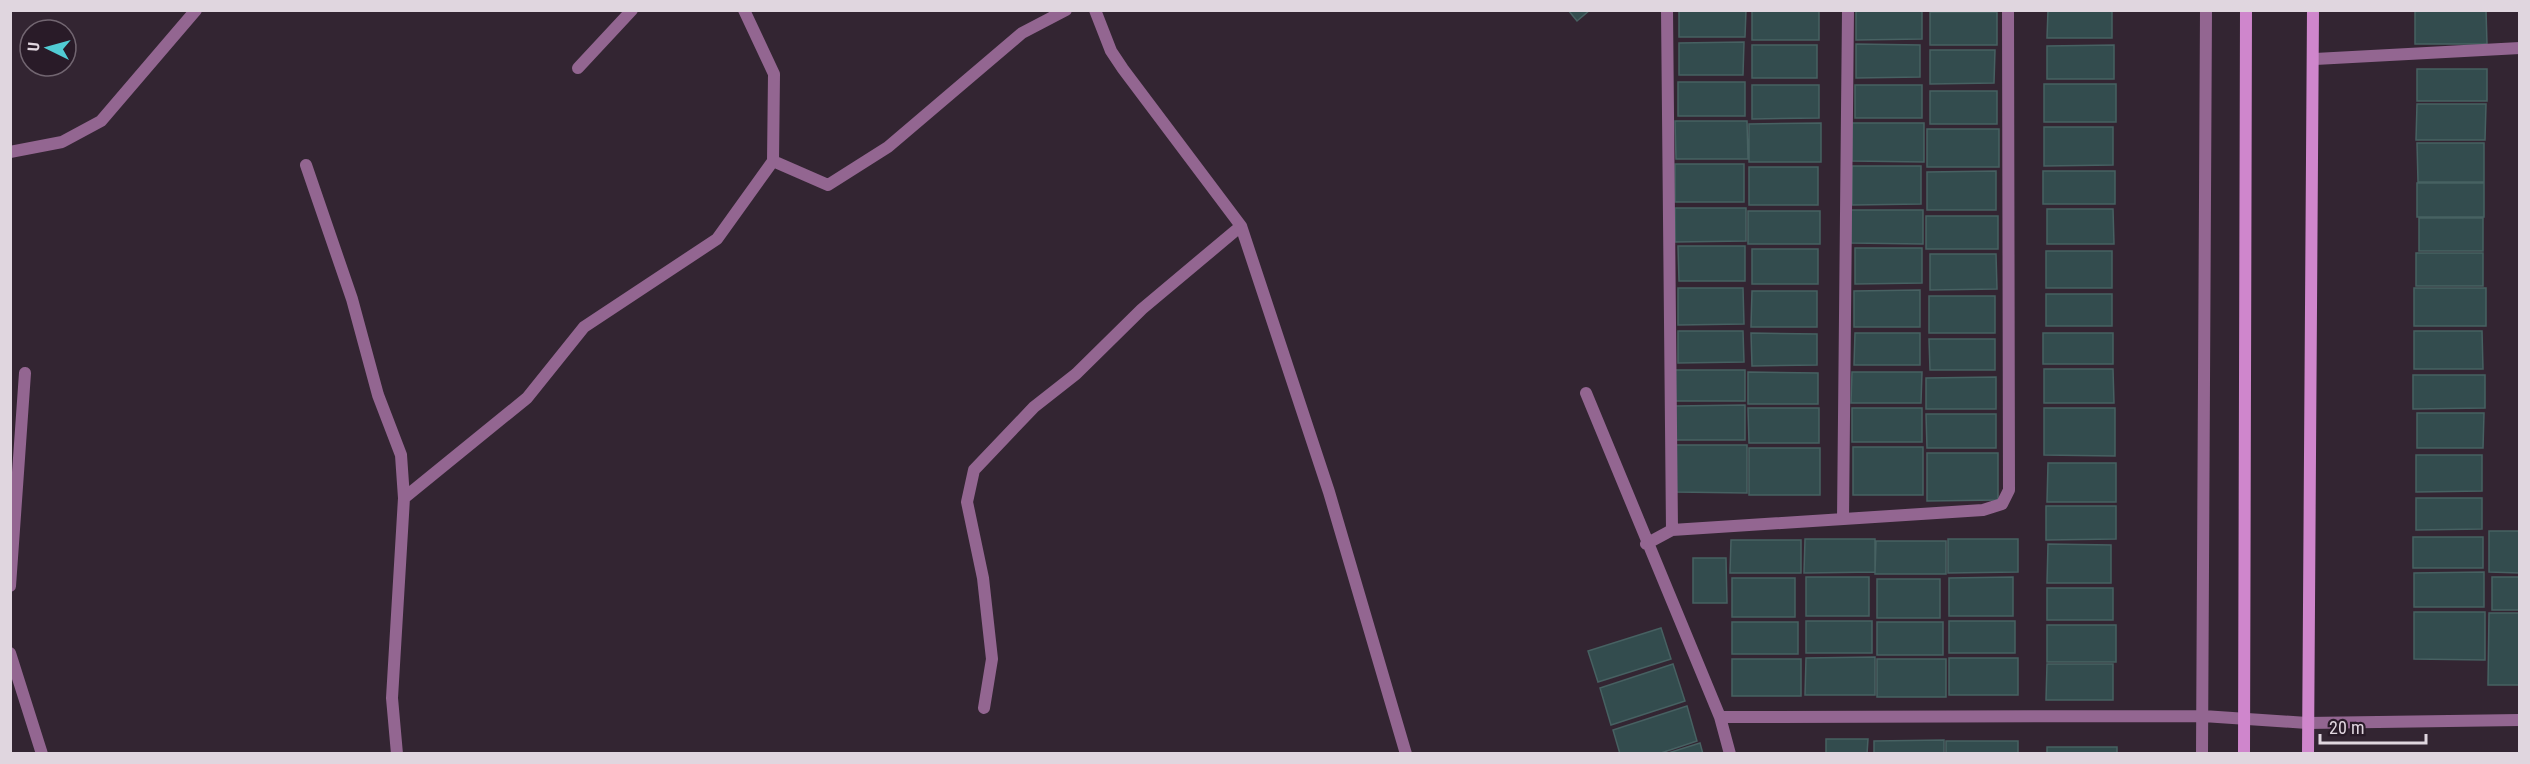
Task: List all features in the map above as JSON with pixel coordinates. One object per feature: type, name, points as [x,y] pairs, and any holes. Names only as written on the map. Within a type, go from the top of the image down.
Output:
[{"type":"street","points":[[11,152],[62,142],[102,121],[196,10]]},
{"type":"street","points":[[578,68],[632,10]]},
{"type":"street","points":[[404,498],[527,398],[584,327],[717,239],[773,162],[774,74],[744,10]]},
{"type":"street","points":[[773,162],[828,185],[888,147],[1022,33],[1066,10]]},
{"type":"street","points":[[1095,10],[1111,51],[1123,69],[1240,226],[1329,492],[1406,753]]},
{"type":"street","points":[[1667,10],[1672,530]]},
{"type":"street","points":[[1843,519],[1848,10]]},
{"type":"street","points":[[1646,544],[1672,530],[1983,510],[2002,504],[2009,490],[2008,10]]},
{"type":"street","points":[[2202,753],[2206,10]]},
{"type":"street","points":[[2244,753],[2246,10]]},
{"type":"street","points":[[2308,753],[2315,59],[2313,10]]},
{"type":"street","points":[[2315,59],[2520,48]]},
{"type":"street","points":[[306,165],[352,299],[378,395],[401,454],[404,498],[392,698],[397,753]]},
{"type":"street","points":[[984,708],[992,659],[986,599],[967,502],[974,470],[1034,407],[1076,374],[1142,309],[1240,226]]},
{"type":"street","points":[[10,586],[25,373]]},
{"type":"street","points":[[1586,393],[1646,544],[1720,717],[1730,753]]},
{"type":"street","points":[[10,653],[42,753]]},
{"type":"street","points":[[1720,717],[2203,716],[2307,723],[2520,720]]},
{"type":"building","points":[[1568,10],[1590,10],[1577,21]]},
{"type":"building","points":[[1679,10],[1746,10],[1745,37],[1679,37]]},
{"type":"building","points":[[1752,10],[1819,10],[1819,40],[1752,40]]},
{"type":"building","points":[[1856,10],[1922,10],[1922,39],[1856,40]]},
{"type":"building","points":[[2048,10],[2112,10],[2112,38],[2047,38]]},
{"type":"building","points":[[2415,10],[2486,10],[2487,44],[2415,44]]},
{"type":"building","points":[[1930,12],[1997,12],[1997,45],[1930,45]]},
{"type":"building","points":[[1744,42],[1743,75],[1679,75],[1679,43]]},
{"type":"building","points":[[1856,44],[1920,45],[1920,77],[1856,78]]},
{"type":"building","points":[[1752,45],[1817,45],[1817,78],[1752,78]]},
{"type":"building","points":[[2114,45],[2114,79],[2047,79],[2047,46]]},
{"type":"building","points":[[1930,50],[1995,50],[1994,83],[1930,84]]},
{"type":"building","points":[[2417,69],[2487,69],[2487,101],[2417,101]]},
{"type":"building","points":[[1678,82],[1745,82],[1745,116],[1678,116]]},
{"type":"building","points":[[2044,84],[2116,84],[2116,122],[2044,122]]},
{"type":"building","points":[[1752,85],[1819,85],[1819,118],[1752,119]]},
{"type":"building","points":[[1855,85],[1922,85],[1922,118],[1855,118]]},
{"type":"building","points":[[1930,91],[1997,91],[1997,124],[1930,124]]},
{"type":"building","points":[[2417,104],[2486,104],[2485,140],[2416,140]]},
{"type":"building","points":[[1675,121],[1747,121],[1748,159],[1676,159]]},
{"type":"building","points":[[1821,123],[1821,162],[1749,162],[1749,124]]},
{"type":"building","points":[[1852,123],[1924,123],[1924,162],[1852,161]]},
{"type":"building","points":[[2044,127],[2113,127],[2113,165],[2044,166]]},
{"type":"building","points":[[1927,129],[1999,129],[1999,167],[1927,167]]},
{"type":"building","points":[[2417,143],[2484,143],[2484,182],[2418,182]]},
{"type":"building","points":[[1675,164],[1744,164],[1744,202],[1675,202]]},
{"type":"building","points":[[1852,166],[1921,166],[1921,204],[1852,205]]},
{"type":"building","points":[[1749,167],[1818,167],[1818,205],[1749,205]]},
{"type":"building","points":[[1996,171],[1996,210],[1927,210],[1927,172]]},
{"type":"building","points":[[2043,171],[2115,171],[2115,204],[2043,204]]},
{"type":"building","points":[[2417,183],[2484,183],[2484,217],[2417,217]]},
{"type":"building","points":[[1675,208],[1746,208],[1746,241],[1675,242]]},
{"type":"building","points":[[2047,209],[2113,209],[2114,244],[2047,244]]},
{"type":"building","points":[[1851,210],[1923,210],[1923,244],[1851,243]]},
{"type":"building","points":[[1748,211],[1820,211],[1820,244],[1748,244]]},
{"type":"building","points":[[1926,216],[1998,216],[1998,249],[1926,249]]},
{"type":"building","points":[[2419,218],[2483,218],[2483,251],[2419,251]]},
{"type":"building","points":[[1678,246],[1745,246],[1745,281],[1679,281]]},
{"type":"building","points":[[1855,248],[1922,248],[1922,283],[1855,284]]},
{"type":"building","points":[[1752,249],[1818,249],[1818,284],[1752,284]]},
{"type":"building","points":[[2046,251],[2112,251],[2112,288],[2046,288]]},
{"type":"building","points":[[2416,253],[2483,253],[2483,286],[2416,286]]},
{"type":"building","points":[[1930,254],[1996,254],[1997,289],[1930,290]]},
{"type":"building","points":[[1678,288],[1743,288],[1744,324],[1678,325]]},
{"type":"building","points":[[2414,288],[2486,288],[2486,326],[2414,326]]},
{"type":"building","points":[[1920,290],[1920,327],[1854,327],[1854,291]]},
{"type":"building","points":[[1752,291],[1817,291],[1817,327],[1751,327]]},
{"type":"building","points":[[2046,294],[2112,294],[2112,326],[2046,326]]},
{"type":"building","points":[[1929,296],[1995,296],[1995,333],[1929,333]]},
{"type":"building","points":[[1678,331],[1743,331],[1744,362],[1678,363]]},
{"type":"building","points":[[2414,331],[2482,331],[2483,369],[2414,369]]},
{"type":"building","points":[[1751,333],[1817,334],[1817,365],[1752,366]]},
{"type":"building","points":[[1855,333],[1920,333],[1920,365],[1854,365]]},
{"type":"building","points":[[2043,333],[2113,333],[2113,364],[2043,364]]},
{"type":"building","points":[[1929,339],[1995,339],[1995,370],[1930,370]]},
{"type":"building","points":[[2044,369],[2113,369],[2114,403],[2044,403]]},
{"type":"building","points":[[1675,370],[1745,370],[1745,401],[1675,401]]},
{"type":"building","points":[[1748,372],[1818,373],[1818,404],[1748,404]]},
{"type":"building","points":[[1852,372],[1922,372],[1921,403],[1851,403]]},
{"type":"building","points":[[2413,375],[2485,375],[2485,408],[2413,409]]},
{"type":"building","points":[[1996,377],[1996,409],[1926,409],[1926,378]]},
{"type":"building","points":[[1745,405],[1745,440],[1675,440],[1675,406]]},
{"type":"building","points":[[1748,408],[1819,408],[1819,443],[1749,443]]},
{"type":"building","points":[[1852,408],[1922,408],[1922,442],[1852,442]]},
{"type":"building","points":[[2044,408],[2115,408],[2115,456],[2044,455]]},
{"type":"building","points":[[2417,413],[2484,413],[2483,448],[2417,448]]},
{"type":"building","points":[[1926,414],[1996,414],[1996,448],[1927,448]]},
{"type":"building","points":[[1676,445],[1747,445],[1747,493],[1676,492]]},
{"type":"building","points":[[1853,447],[1923,447],[1923,495],[1853,495]]},
{"type":"building","points":[[1749,448],[1820,448],[1820,495],[1749,495]]},
{"type":"building","points":[[1927,453],[1998,453],[1998,500],[1927,501]]},
{"type":"building","points":[[2416,455],[2482,455],[2482,491],[2416,492]]},
{"type":"building","points":[[2048,463],[2116,463],[2116,502],[2047,502]]},
{"type":"building","points":[[2416,498],[2482,498],[2482,529],[2416,530]]},
{"type":"building","points":[[2046,506],[2116,506],[2116,539],[2046,540]]},
{"type":"building","points":[[2489,531],[2520,531],[2520,573],[2489,572]]},
{"type":"building","points":[[2413,537],[2483,537],[2483,568],[2413,568]]},
{"type":"building","points":[[1805,539],[1875,539],[1875,572],[1804,573]]},
{"type":"building","points":[[1948,539],[2018,539],[2018,572],[1948,573]]},
{"type":"building","points":[[1731,540],[1801,540],[1801,573],[1730,573]]},
{"type":"building","points":[[1876,541],[1946,541],[1946,574],[1875,574]]},
{"type":"building","points":[[2048,544],[2111,545],[2111,583],[2047,583]]},
{"type":"building","points":[[1693,558],[1726,558],[1727,603],[1693,603]]},
{"type":"building","points":[[2484,572],[2484,607],[2414,607],[2414,573]]},
{"type":"building","points":[[1806,577],[1869,577],[1869,616],[1806,616]]},
{"type":"building","points":[[2013,577],[2013,616],[1949,616],[1949,578]]},
{"type":"building","points":[[2492,577],[2520,577],[2520,610],[2492,610]]},
{"type":"building","points":[[1732,578],[1795,578],[1795,617],[1732,617]]},
{"type":"building","points":[[1877,579],[1940,579],[1940,618],[1877,618]]},
{"type":"building","points":[[2047,588],[2113,588],[2113,620],[2047,620]]},
{"type":"building","points":[[2414,612],[2485,612],[2485,660],[2414,659]]},
{"type":"building","points":[[2489,613],[2520,613],[2520,685],[2488,685]]},
{"type":"building","points":[[1806,621],[1872,621],[1872,653],[1806,653]]},
{"type":"building","points":[[1949,621],[2015,621],[2015,653],[1949,653]]},
{"type":"building","points":[[1732,622],[1798,622],[1798,654],[1732,654]]},
{"type":"building","points":[[1877,622],[1943,622],[1943,655],[1877,655]]},
{"type":"building","points":[[2047,625],[2116,625],[2116,662],[2047,662]]},
{"type":"building","points":[[1661,628],[1671,659],[1598,682],[1588,651]]},
{"type":"building","points":[[1875,657],[1875,695],[1805,695],[1806,658]]},
{"type":"building","points":[[1949,658],[2018,658],[2018,695],[1949,695]]},
{"type":"building","points":[[1732,659],[1801,659],[1801,696],[1732,696]]},
{"type":"building","points":[[1877,659],[1946,659],[1946,697],[1877,697]]},
{"type":"building","points":[[1673,664],[1685,701],[1611,725],[1600,688]]},
{"type":"building","points":[[2047,664],[2113,664],[2113,700],[2046,700]]},
{"type":"building","points":[[1687,706],[1697,741],[1658,754],[1620,754],[1613,730]]},
{"type":"building","points":[[1826,739],[1868,739],[1867,754],[1826,754]]},
{"type":"building","points":[[1944,740],[1944,754],[1874,754],[1874,741]]},
{"type":"building","points":[[1946,741],[2018,741],[2018,754],[1946,754]]},
{"type":"building","points":[[1700,743],[1703,754],[1665,754]]},
{"type":"building","points":[[2047,747],[2117,747],[2117,754],[2047,754]]}]
